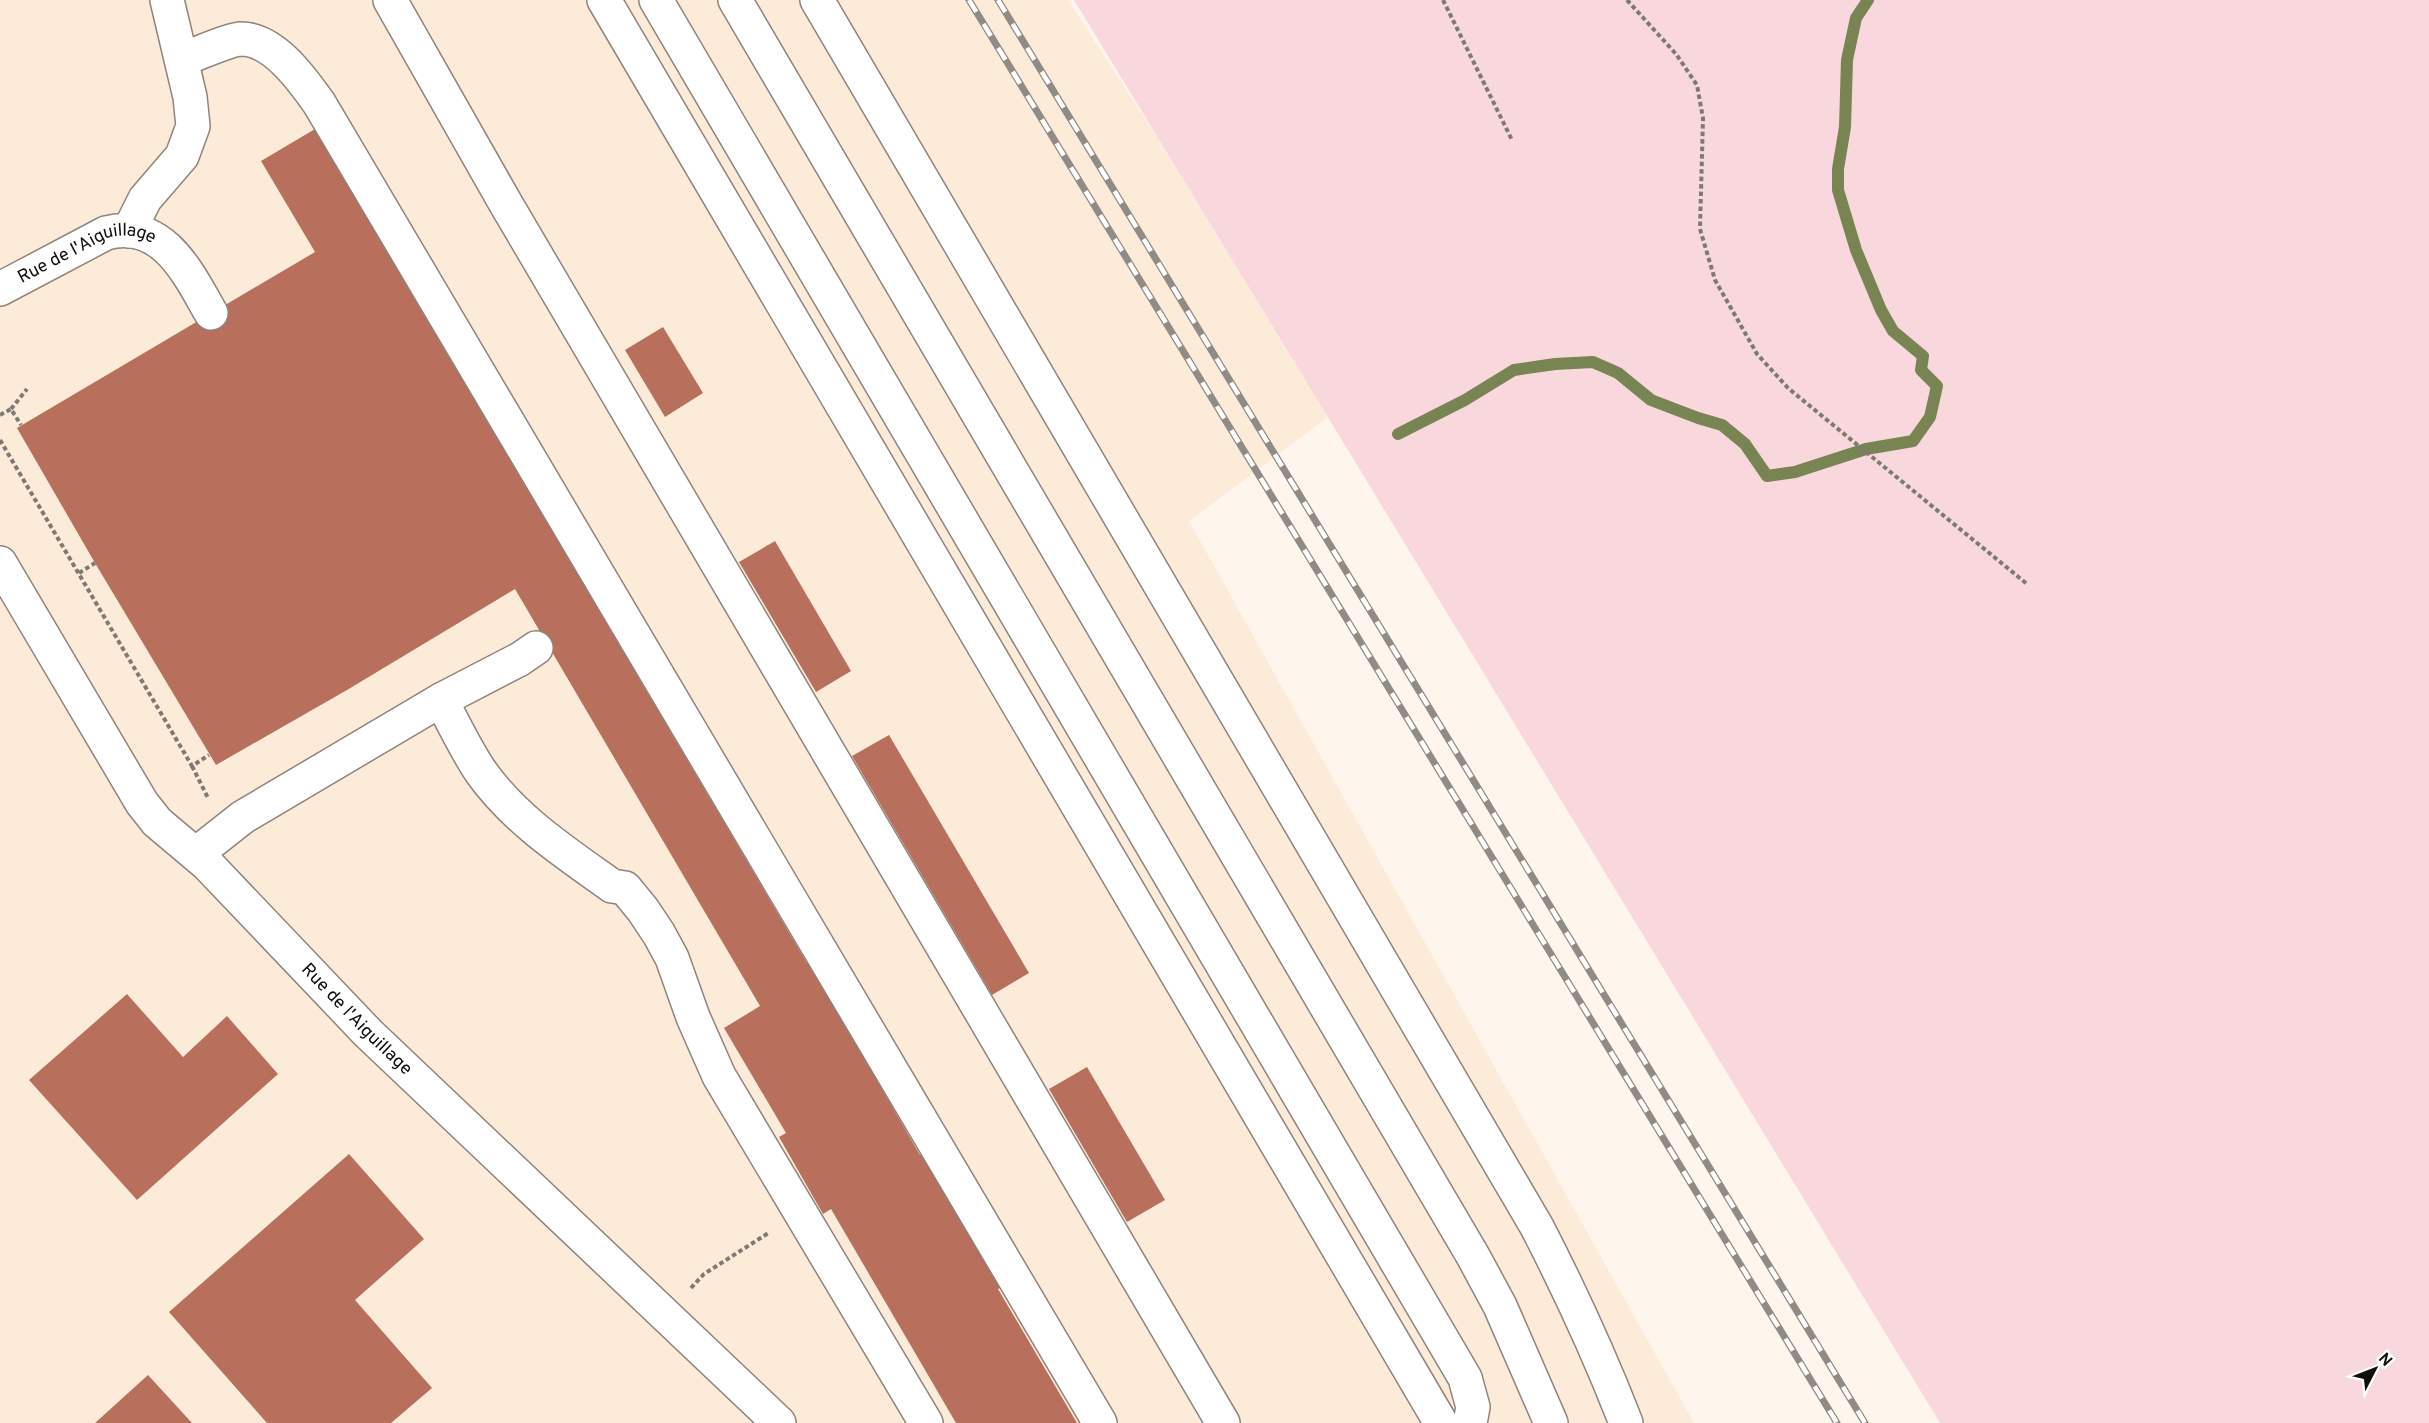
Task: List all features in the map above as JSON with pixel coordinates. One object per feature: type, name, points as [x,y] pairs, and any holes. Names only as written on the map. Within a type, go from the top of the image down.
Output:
[{"type":"lane","points":[[129,231],[145,199],[182,156],[189,143],[193,113],[167,0]]},
{"type":"lane","points":[[390,0],[512,214],[1223,1423]]},
{"type":"lane","points":[[604,0],[1441,1423]]},
{"type":"lane","points":[[656,0],[1465,1378],[1473,1407],[1470,1423]]},
{"type":"lane","points":[[735,0],[1473,1256],[1500,1306],[1551,1423]]},
{"type":"lane","points":[[817,0],[1532,1217],[1570,1292],[1609,1378],[1626,1423]]},
{"type":"lane","points":[[182,59],[238,39],[251,40],[286,62],[319,103],[1100,1423]]},
{"type":"lane","name":"Rue de l'Aiguillage","points":[[0,289],[106,233],[116,230],[129,231],[151,238],[171,250],[186,269],[211,313]]},
{"type":"lane","name":"Rue de l'Aiguillage","points":[[0,563],[142,803],[157,822],[195,854],[273,932],[368,1033],[779,1423]]},
{"type":"lane","points":[[195,854],[243,817],[441,700],[511,664],[536,648]]},
{"type":"lane","points":[[441,700],[480,771],[495,789],[546,838],[612,886],[625,888],[643,910],[672,958],[693,1017],[730,1095],[926,1423]]},
{"type":"path","points":[[1443,0],[1512,140]]},
{"type":"path","points":[[1627,0],[1676,54],[1696,85],[1703,118],[1700,229],[1715,280],[1757,354],[1788,388],[2027,584]]},
{"type":"path","points":[[0,415],[11,409],[27,389]]},
{"type":"path","points":[[11,409],[21,425]]},
{"type":"path","points":[[0,440],[192,766],[209,755]]},
{"type":"path","points":[[79,573],[95,563]]},
{"type":"path","points":[[704,1274],[762,1239],[775,1228]]},
{"type":"shaded area","points":[[0,0],[1068,0],[1164,148],[1328,417],[1189,521],[1694,1423],[0,1423]]},
{"type":"shaded area","points":[[1074,0],[2429,0],[2429,1423],[1940,1423]]},
{"type":"building","points":[[315,129],[807,963],[816,957],[883,1071],[875,1077],[920,1155],[931,1149],[1009,1283],[998,1289],[1077,1423],[956,1423],[831,1209],[823,1214],[779,1137],[786,1133],[724,1028],[760,1006],[515,589],[347,690],[216,765],[95,563],[17,428],[315,252],[261,161]]},
{"type":"building","points":[[663,327],[703,393],[665,417],[625,350]]},
{"type":"building","points":[[775,541],[851,671],[816,692],[739,562]]},
{"type":"building","points":[[889,735],[1029,973],[992,995],[852,756]]},
{"type":"building","points":[[127,994],[183,1057],[227,1016],[278,1074],[137,1200],[29,1080]]},
{"type":"building","points":[[1087,1067],[1165,1200],[1127,1222],[1049,1089]]},
{"type":"building","points":[[349,1154],[424,1239],[355,1300],[432,1388],[391,1423],[267,1423],[169,1312]]},
{"type":"building","points":[[148,1375],[192,1423],[95,1423]]},
{"type":"waterway","points":[[1398,434],[1465,400],[1514,370],[1555,364],[1593,362],[1618,373],[1651,400],[1722,425],[1745,444],[1767,476],[1795,472],[1866,449],[1913,441],[1930,417],[1937,386],[1921,370],[1923,356],[1893,331],[1881,310],[1856,250],[1838,190],[1838,169],[1845,127],[1847,60],[1856,18],[1868,0]]},
{"type":"railway","points":[[969,0],[1837,1423]]},
{"type":"railway","points":[[998,0],[1865,1423]]}]
